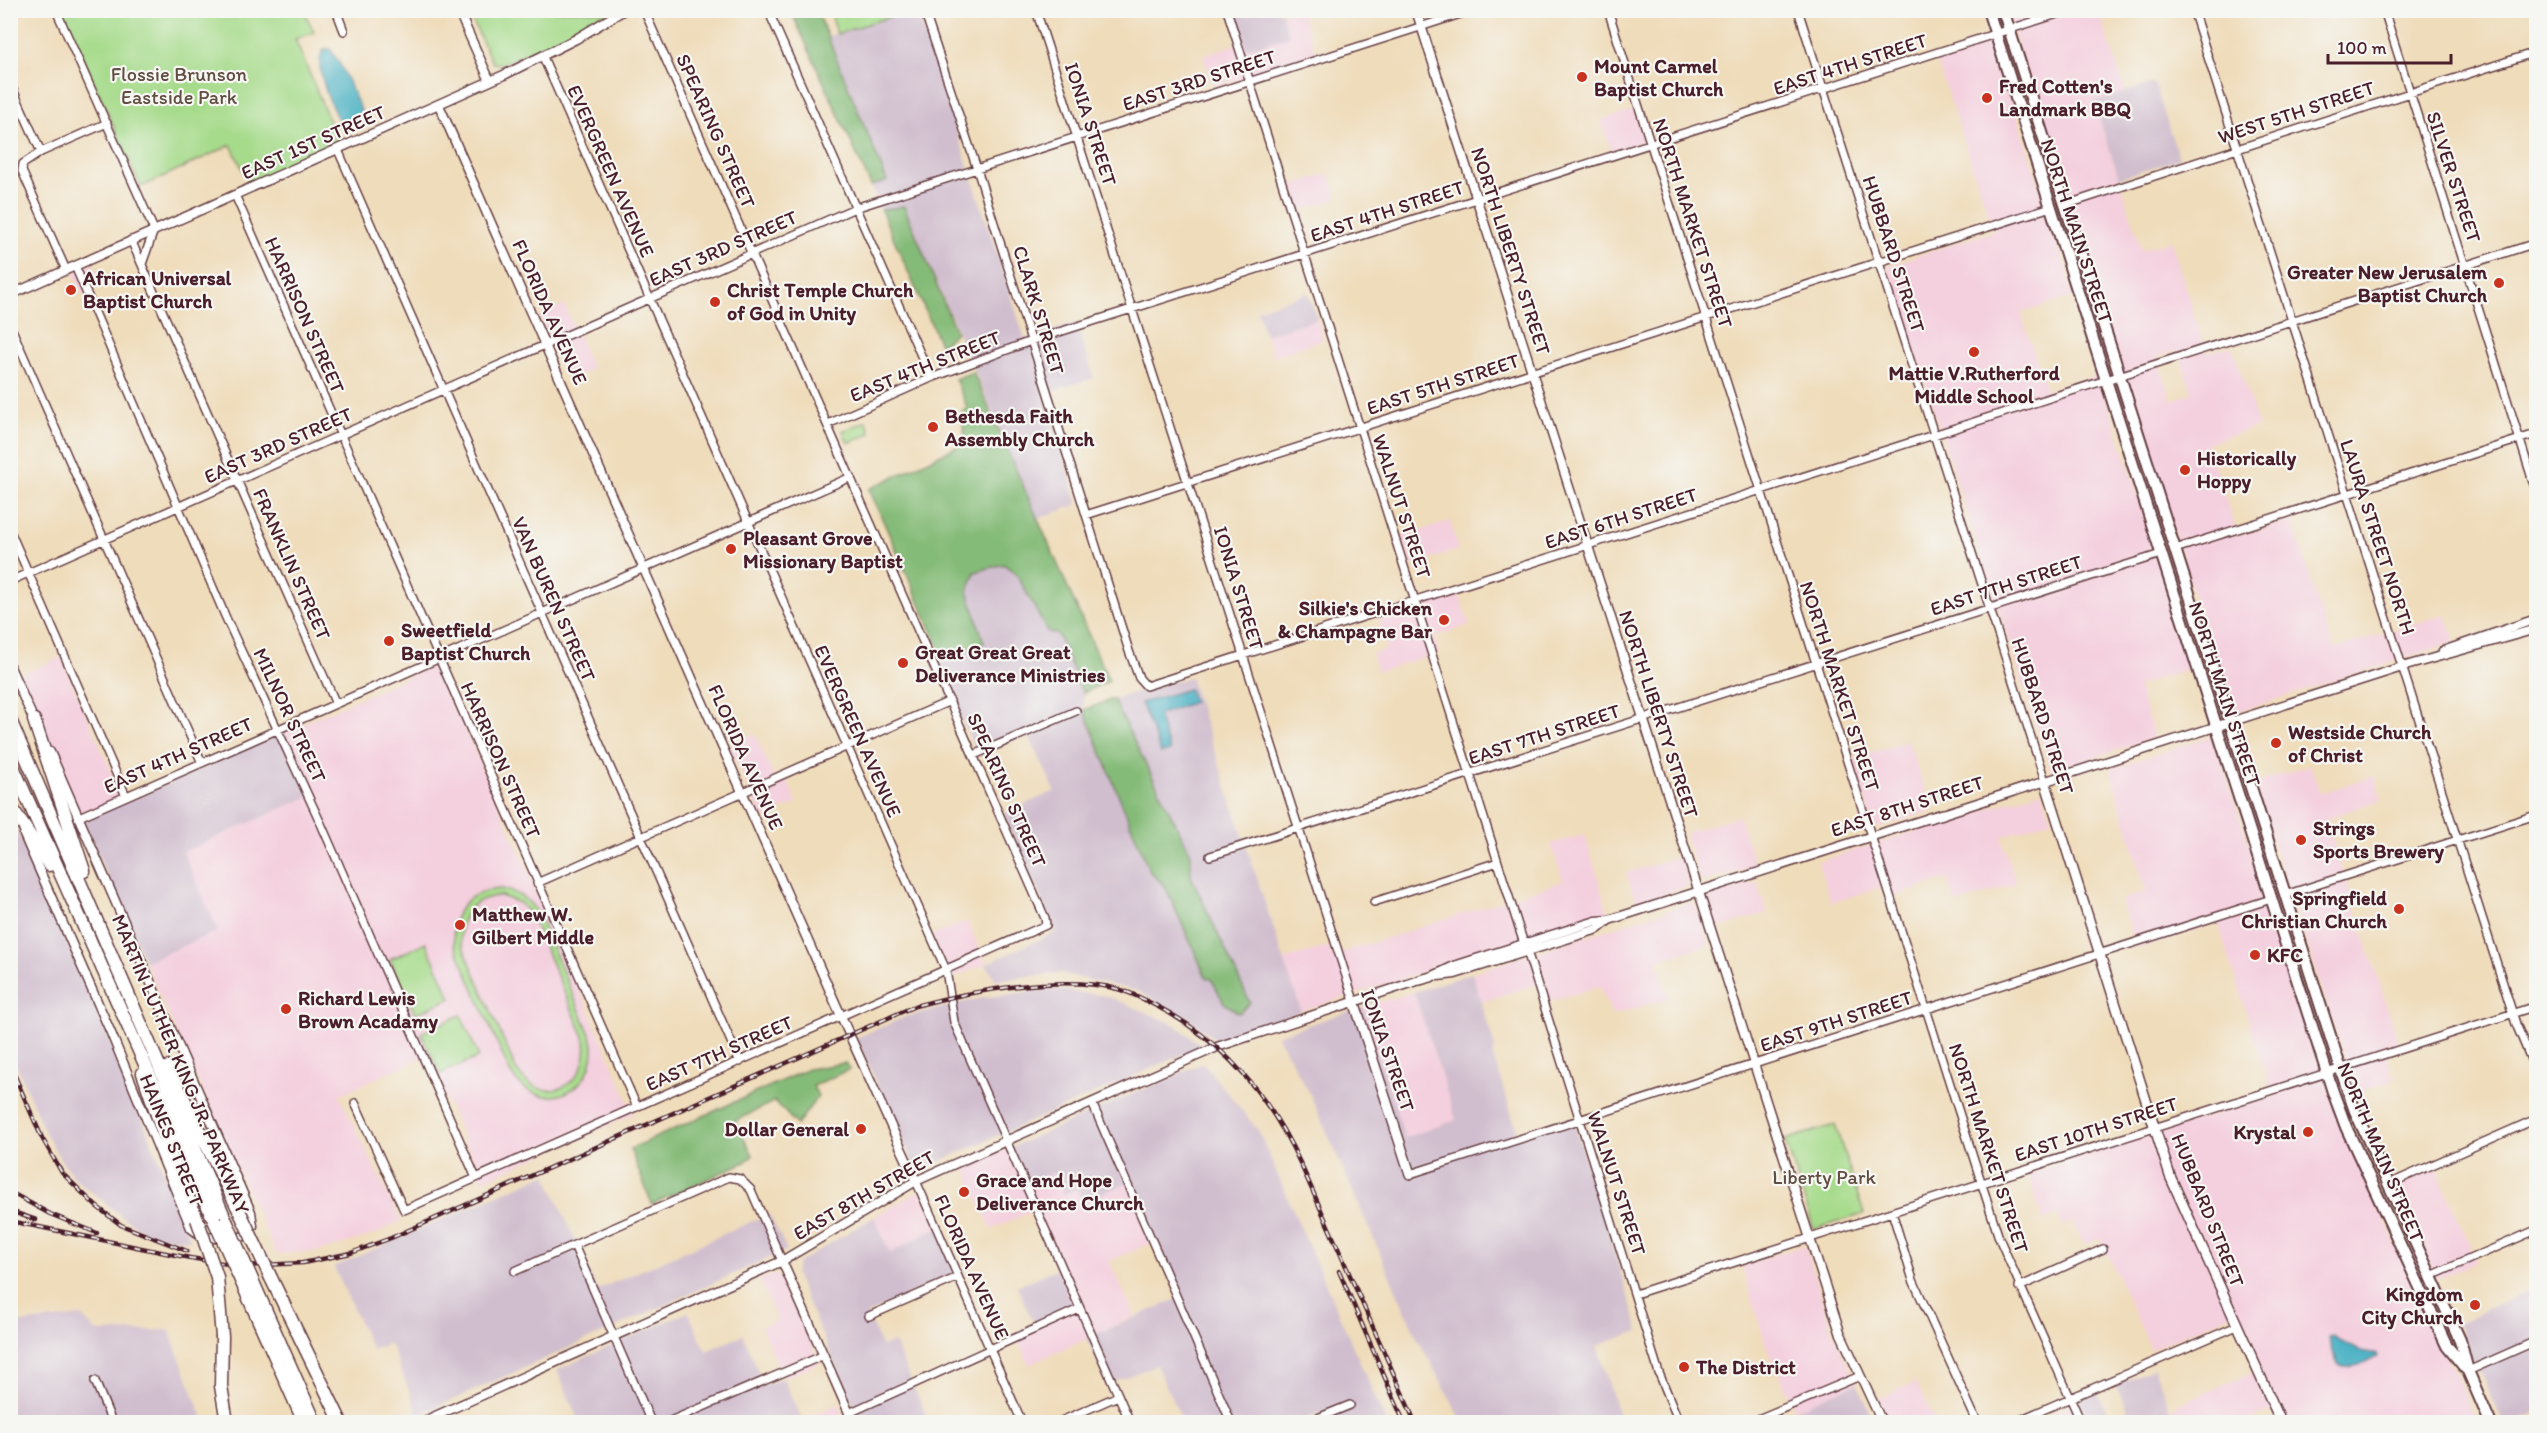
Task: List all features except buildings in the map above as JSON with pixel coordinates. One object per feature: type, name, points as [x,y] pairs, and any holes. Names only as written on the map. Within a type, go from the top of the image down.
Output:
[{"type":"highway","name":"MARTIN LUTHER KING JR. PARKWAY","points":[[10,720],[122,975],[304,1422]]},
{"type":"highway","points":[[34,720],[104,935]]},
{"type":"highway","name":"MARTIN LUTHER KING JR. PARKWAY","points":[[10,760],[137,1048],[315,1422]]},
{"type":"highway","points":[[12,807],[33,837],[79,917]]},
{"type":"highway","points":[[122,975],[342,1422]]},
{"type":"highway","points":[[137,1048],[155,1114],[197,1219],[217,1277],[222,1337],[221,1386],[227,1422]]},
{"type":"main road","name":"NORTH MAIN STREET","points":[[1988,10],[2271,899],[2346,1127],[2447,1346],[2468,1371]]},
{"type":"main road","name":"NORTH MAIN STREET","points":[[2003,10],[2340,1068],[2355,1111],[2460,1340],[2468,1371],[2490,1422]]},
{"type":"main road","name":"HUBBARD STREET","points":[[2045,781],[2173,1182],[2281,1422]]},
{"type":"main road","name":"EAST 8TH STREET","points":[[1929,818],[1943,814]]},
{"type":"main road","name":"EAST 8TH STREET","points":[[1420,980],[1431,977]]},
{"type":"main road","name":"IONIA STREET","points":[[1354,1002],[1410,1174]]},
{"type":"street","points":[[56,10],[154,230],[142,264]]},
{"type":"street","points":[[336,10],[345,31]]},
{"type":"street","points":[[458,10],[490,81]]},
{"type":"street","name":"EAST 1ST STREET","points":[[10,295],[543,57],[601,26],[624,10]]},
{"type":"street","name":"SPEARING STREET","points":[[645,10],[974,755],[1045,918],[1046,925]]},
{"type":"street","points":[[768,10],[931,378]]},
{"type":"street","name":"CLARK STREET","points":[[924,10],[977,169],[1129,651],[1139,678],[1146,686]]},
{"type":"street","name":"IONIA STREET","points":[[1036,10],[1241,657],[1354,1002]]},
{"type":"street","name":"WALNUT STREET","points":[[1227,10],[1659,1373],[1679,1422]]},
{"type":"street","name":"NORTH LIBERTY STREET","points":[[1416,10],[1840,1332],[1882,1422]]},
{"type":"street","name":"EAST 3RD STREET","points":[[10,581],[855,208],[1473,10]]},
{"type":"street","name":"NORTH MARKET STREET","points":[[1608,10],[1999,1238],[2081,1422]]},
{"type":"street","name":"HUBBARD STREET","points":[[1798,10],[2045,781]]},
{"type":"street","name":"EAST 4TH STREET","points":[[828,424],[931,378],[1031,341],[2070,10]]},
{"type":"street","name":"LAURA STREET NORTH","points":[[2193,10],[2457,841],[2513,1014],[2536,1071]]},
{"type":"street","name":"SILVER STREET","points":[[2384,10],[2536,491]]},
{"type":"street","name":"WEST 5TH STREET","points":[[2065,205],[2536,52]]},
{"type":"street","name":"EVERGREEN AVENUE","points":[[543,57],[946,970],[954,1023],[1130,1422]]},
{"type":"street","points":[[10,83],[41,152]]},
{"type":"street","name":"FLORIDA AVENUE","points":[[439,105],[1022,1422]]},
{"type":"street","points":[[66,270],[22,171],[25,161],[107,123]]},
{"type":"street","name":"VAN BUREN STREET","points":[[338,150],[740,1062]]},
{"type":"street","name":"HARRISON STREET","points":[[235,195],[637,1107]]},
{"type":"street","name":"EAST 5TH STREET","points":[[1086,515],[2051,207]]},
{"type":"street","name":"FRANKLIN STREET","points":[[131,240],[336,704]]},
{"type":"street","name":"EAST 6TH STREET","points":[[1146,686],[2536,243]]},
{"type":"street","name":"MILNOR STREET","points":[[75,266],[226,618],[278,730],[476,1178]]},
{"type":"street","points":[[10,325],[202,763]]},
{"type":"street","points":[[2175,549],[2536,434]]},
{"type":"street","name":"EAST 4TH STREET","points":[[79,817],[851,477]]},
{"type":"street","points":[[10,531],[126,796]]},
{"type":"street","name":"EAST 7TH STREET","points":[[1210,856],[2161,554]]},
{"type":"street","points":[[2402,667],[2536,619]]},
{"type":"street","points":[[2402,667],[2536,629]]},
{"type":"street","name":"HAINES STREET","points":[[10,667],[79,817],[251,1212],[253,1226],[243,1237],[202,1235],[196,1233],[188,1221],[111,1033],[12,807]]},
{"type":"street","name":"EAST 8TH STREET","points":[[1943,814],[2402,667]]},
{"type":"street","points":[[537,883],[950,701]]},
{"type":"street","points":[[974,755],[1076,711]]},
{"type":"street","points":[[2285,895],[2536,815]]},
{"type":"street","name":"EAST 8TH STREET","points":[[1431,977],[1455,974],[1525,948],[1598,929],[1608,920],[1929,818]]},
{"type":"street","points":[[1374,902],[1498,862]]},
{"type":"street","name":"EAST 9TH STREET","points":[[1410,1174],[2271,899]]},
{"type":"street","name":"EAST 7TH STREET","points":[[355,1103],[404,1210],[1046,925]]},
{"type":"street","name":"EAST 8TH STREET","points":[[422,1422],[782,1261],[916,1181],[1005,1141],[1234,1041],[1420,980]]},
{"type":"street","name":"EAST 10TH STREET","points":[[1635,1294],[2536,1006]]},
{"type":"street","points":[[1092,1103],[1231,1422]]},
{"type":"street","points":[[2389,1184],[2536,1119]]},
{"type":"street","points":[[515,1271],[729,1177],[740,1179],[751,1190],[853,1422]]},
{"type":"street","points":[[1892,1212],[1913,1280],[1977,1422]]},
{"type":"street","points":[[2431,1276],[2536,1230]]},
{"type":"street","points":[[574,1245],[651,1422]]},
{"type":"street","points":[[2019,1287],[2103,1249]]},
{"type":"street","points":[[869,1316],[958,1277]]},
{"type":"street","points":[[849,1413],[1079,1309]]},
{"type":"street","points":[[2015,1422],[2237,1326]]},
{"type":"street","points":[[2468,1371],[2536,1341]]},
{"type":"street","points":[[668,1422],[824,1355]]},
{"type":"street","points":[[1751,1422],[1860,1376]]},
{"type":"street","points":[[95,1381],[112,1422]]},
{"type":"street","points":[[1059,1422],[1118,1396]]},
{"type":"street","points":[[1308,1422],[1350,1405]]},
{"type":"shaded area","points":[[1292,10],[1301,11],[1316,55],[1214,87],[1203,55],[1244,42],[1246,49],[1288,36],[1282,14]]},
{"type":"shaded area","points":[[907,11],[917,11],[1025,339],[1076,323],[1094,378],[1043,394],[1078,504],[1038,519],[904,206],[881,210],[871,186],[887,181],[828,36]]},
{"type":"shaded area","points":[[1234,11],[1281,11],[1289,36],[1246,49]]},
{"type":"shaded area","points":[[2007,11],[2065,11],[2068,18],[2089,11],[2099,11],[2126,92],[2094,102],[2142,250],[2171,241],[2206,353],[2232,346],[2259,426],[2207,443],[2238,536],[2292,520],[2333,649],[2446,614],[2455,642],[2237,712],[2233,711]],"holes":[[[2178,350],[2192,393],[2171,400],[2157,357]]]},
{"type":"shaded area","points":[[1993,41],[2074,296],[2021,313],[2046,391],[2099,375],[2193,667],[2138,686],[2154,738],[2051,771],[1887,266],[1994,231],[1936,59]]},
{"type":"shaded area","points":[[2154,83],[2179,159],[2119,178],[2094,102]]},
{"type":"shaded area","points":[[1634,110],[1644,141],[1611,151],[1601,120]]},
{"type":"shaded area","points":[[1329,174],[1337,199],[1298,211],[1290,185]]},
{"type":"shaded area","points":[[93,263],[104,286],[83,295],[73,272]]},
{"type":"shaded area","points":[[1308,293],[1317,319],[1265,335],[1257,310]]},
{"type":"shaded area","points":[[564,305],[592,369],[568,380],[539,316]]},
{"type":"shaded area","points":[[1317,319],[1323,340],[1273,356],[1265,335]]},
{"type":"shaded area","points":[[1450,521],[1458,550],[1411,565],[1401,537]]},
{"type":"shaded area","points":[[1003,564],[1016,573],[1047,631],[1058,635],[1083,693],[1084,710],[1150,872],[1165,886],[1207,979],[1211,978],[1224,1003],[1249,1003],[1191,876],[1191,853],[1113,699],[1190,677],[1301,1011],[1217,1041],[1191,1020],[1138,991],[1060,973],[996,980],[986,964],[1056,932],[1003,814],[1055,791],[1028,734],[978,757],[937,662],[983,643],[968,591],[975,572]]},
{"type":"shaded area","points":[[1459,593],[1469,625],[1434,637],[1439,653],[1377,672],[1372,654],[1387,649],[1379,619]]},
{"type":"shaded area","points":[[61,657],[125,803],[83,821],[19,676]]},
{"type":"shaded area","points":[[437,664],[634,1114],[482,1181],[427,1055],[339,1095],[401,1221],[376,1234],[320,1251],[276,1254],[145,962],[217,931],[182,852],[312,795],[284,732]]},
{"type":"shaded area","points":[[284,732],[312,795],[183,852],[218,931],[145,962],[83,821]]},
{"type":"shaded area","points":[[755,734],[775,780],[785,777],[797,803],[762,818],[729,746]]},
{"type":"shaded area","points":[[2210,737],[2215,742],[2328,1087],[2361,1169],[2477,1422],[2285,1422],[2278,1408],[2245,1422],[2176,1422],[2170,1408],[2261,1369],[2236,1312],[2151,1349],[2100,1238],[2085,1245],[2072,1221],[2063,1226],[2058,1215],[2043,1221],[2028,1174],[2273,1096],[2218,923],[2137,949],[2121,900],[2146,891],[2110,769]]},
{"type":"shaded area","points":[[1908,741],[1932,811],[1874,829],[1852,759]]},
{"type":"shaded area","points":[[2310,765],[2320,793],[2375,776],[2382,799],[2326,819],[2399,1044],[2385,1049],[2394,1080],[2353,1094],[2346,1061],[2254,784]]},
{"type":"shaded area","points":[[2042,791],[2051,820],[2001,837],[2016,884],[1955,904],[1947,879],[1886,899],[1881,887],[1831,903],[1818,862]]},
{"type":"shaded area","points":[[10,814],[123,1071],[191,1240],[152,1236],[136,1227],[76,1180],[45,1132],[11,1053]]},
{"type":"shaded area","points":[[1739,816],[1755,866],[1704,881],[1699,877],[1685,833]]},
{"type":"shaded area","points":[[1585,835],[1608,913],[1301,1011],[1284,960],[1329,946],[1332,956],[1563,881],[1551,844]]},
{"type":"shaded area","points":[[1682,856],[1688,886],[1637,903],[1626,873]]},
{"type":"shaded area","points":[[1757,882],[1767,913],[1716,928],[1709,899],[1714,895]]},
{"type":"shaded area","points":[[1691,903],[1697,907],[1701,916],[1709,945],[1656,960],[1669,998],[1612,1015],[1600,986],[1550,1001],[1544,982],[1481,1002],[1472,973]]},
{"type":"shaded area","points":[[967,921],[986,964],[952,978],[945,977],[927,938]]},
{"type":"shaded area","points":[[1472,973],[1495,1047],[1493,1056],[1518,1134],[1572,1117],[1639,1331],[1597,1346],[1621,1422],[1463,1422],[1418,1340],[1310,1094],[1277,1035],[1363,1007],[1405,1138],[1456,1120],[1414,992]]},
{"type":"shaded area","points":[[1051,989],[1107,996],[1174,1024],[1202,1046],[922,1169],[915,1167],[856,1038],[905,1017],[981,998]]},
{"type":"shaded area","points":[[1414,992],[1456,1120],[1405,1138],[1363,1007]]},
{"type":"shaded area","points":[[1203,1063],[1258,1130],[1386,1422],[1324,1422],[1320,1413],[1298,1422],[1183,1422],[1156,1365],[1107,1385],[1087,1338],[1179,1298],[1129,1182],[1083,1202],[1077,1189],[1064,1194],[1054,1173],[1028,1184],[1012,1147]]},
{"type":"shaded area","points":[[1012,1147],[1077,1188],[1129,1181],[1155,1241],[1109,1261],[1135,1316],[1029,1365],[1015,1333],[1073,1307],[1031,1212],[991,1229],[965,1168]]},
{"type":"shaded area","points":[[2436,1169],[2477,1262],[2437,1279],[2395,1187]]},
{"type":"shaded area","points":[[546,1174],[597,1290],[769,1214],[787,1250],[419,1415],[390,1343],[372,1350],[334,1267]]},
{"type":"shaded area","points":[[924,1188],[940,1226],[890,1253],[874,1217]]},
{"type":"shaded area","points":[[874,1217],[890,1253],[940,1226],[960,1271],[867,1314],[882,1347],[894,1342],[929,1422],[861,1422],[795,1274],[798,1263]]},
{"type":"shaded area","points":[[1805,1245],[1832,1331],[1857,1383],[1795,1410],[1765,1343],[1742,1266]]},
{"type":"shaded area","points":[[1056,1269],[1074,1308],[1034,1325],[1017,1286]]},
{"type":"shaded area","points":[[775,1275],[783,1279],[820,1363],[783,1378],[761,1327],[777,1320],[759,1279]]},
{"type":"shaded area","points":[[2529,1291],[2536,1309],[2536,1413],[2511,1422],[2503,1422],[2457,1323]]},
{"type":"shaded area","points":[[688,1312],[706,1351],[743,1335],[764,1385],[783,1378],[802,1420],[796,1422],[579,1422],[557,1370]]},
{"type":"shaded area","points":[[81,1316],[97,1332],[169,1330],[204,1421],[11,1422],[10,1324]]},
{"type":"shaded area","points":[[2154,1368],[2176,1422],[2133,1422],[2116,1385]]},
{"type":"shaded area","points":[[1916,1382],[1935,1422],[1888,1422],[1878,1399]]},
{"type":"shaded area","points":[[1857,1383],[1875,1422],[1767,1422],[1795,1410]]},
{"type":"shaded area","points":[[2098,1393],[2111,1422],[2090,1422],[2080,1401]]},
{"type":"shaded area","points":[[2080,1401],[2090,1422],[2030,1422]]},
{"type":"shaded area","points":[[838,1404],[846,1422],[796,1422],[802,1420]]},
{"type":"green space","points":[[830,10],[907,10],[907,11],[837,34]]},
{"type":"green space","name":"Flossie Brunson Eastside Park","points":[[62,11],[304,11],[314,32],[295,39],[339,144],[249,183],[231,145],[141,187]]},
{"type":"green space","points":[[468,11],[608,11],[561,38],[501,64],[493,63]]},
{"type":"green space","points":[[791,11],[817,11],[887,181],[871,186]]},
{"type":"green space","points":[[904,206],[956,332],[941,346],[881,210]]},
{"type":"green space","points":[[973,372],[1109,681],[1083,693],[1058,635],[1047,631],[1016,573],[1003,564],[975,572],[968,591],[984,643],[944,658],[869,489],[966,442],[961,414],[967,407],[955,379]]},
{"type":"green space","points":[[866,421],[871,433],[848,443],[843,431]]},
{"type":"green space","points":[[1113,699],[1191,854],[1191,876],[1250,1003],[1239,1013],[1224,1003],[1211,978],[1207,979],[1165,886],[1150,872],[1084,710]]},
{"type":"green space","points":[[501,889],[518,894],[538,913],[592,1039],[593,1053],[584,1078],[576,1087],[565,1093],[553,1096],[540,1095],[523,1087],[513,1077],[454,944],[453,932],[458,912],[470,898]],"holes":[[[501,896],[520,903],[531,916],[584,1037],[584,1062],[579,1072],[571,1081],[552,1090],[541,1089],[529,1083],[516,1069],[461,942],[462,924],[469,909],[475,904],[491,897]]]},
{"type":"green space","points":[[426,943],[451,998],[415,1014],[390,959]]},
{"type":"green space","points":[[461,1015],[479,1057],[440,1074],[421,1033]]},
{"type":"green space","points":[[845,1063],[850,1069],[813,1086],[818,1096],[797,1125],[775,1101],[735,1121],[753,1155],[745,1162],[652,1204],[630,1149],[808,1069]]},
{"type":"green space","name":"Liberty Park","points":[[1835,1125],[1864,1214],[1814,1229],[1785,1140]]},
{"type":"water","points":[[325,49],[330,49],[340,64],[361,110],[356,119],[350,122],[340,122],[328,96],[320,63]]},
{"type":"water","points":[[1189,689],[1194,702],[1158,715],[1170,751],[1161,753],[1141,703]]},
{"type":"water","points":[[2332,1336],[2359,1350],[2377,1353],[2377,1356],[2353,1367],[2338,1365],[2328,1338]]},
{"type":"railway","points":[[10,1221],[190,1258],[241,1266],[303,1263],[351,1253],[391,1238],[915,1006],[1016,986],[1071,983],[1096,985],[1118,989],[1138,997],[1193,1028],[1232,1061],[1264,1100],[1278,1121],[1302,1167],[1415,1422]]},
{"type":"railway","points":[[10,1065],[42,1138],[62,1173],[96,1206],[121,1225],[187,1251]]},
{"type":"railway","points":[[10,1192],[50,1214],[97,1233]]},
{"type":"railway","points":[[10,1211],[36,1220]]},
{"type":"railway","points":[[1339,1271],[1404,1422]]},
{"type":"place","name":"Mount Carmel Baptist Church","points":[[1582,77]]},
{"type":"place","name":"Fred Cotten's Landmark BBQ","points":[[1987,98]]},
{"type":"place","name":"Greater New Jerusalem Baptist Church","points":[[2499,283]]},
{"type":"place","name":"African Universal Baptist Church","points":[[71,290]]},
{"type":"place","name":"Christ Temple Church of God in Unity","points":[[715,302]]},
{"type":"place","name":"Mattie V.Rutherford Middle School","points":[[1974,352]]},
{"type":"place","name":"Bethesda Faith Assembly Church","points":[[933,427]]},
{"type":"place","name":"Historically Hoppy","points":[[2185,470]]},
{"type":"place","name":"Pleasant Grove Missionary Baptist","points":[[731,549]]},
{"type":"place","name":"Silkie's Chicken & Champagne Bar","points":[[1444,620]]},
{"type":"place","name":"Sweetfield Baptist Church","points":[[389,641]]},
{"type":"place","name":"Great Great Great Deliverance Ministries","points":[[903,663]]},
{"type":"place","name":"Westside Church of Christ","points":[[2276,743]]},
{"type":"place","name":"Strings Sports Brewery","points":[[2301,840]]},
{"type":"place","name":"Springfield Christian Church","points":[[2399,909]]},
{"type":"place","name":"Matthew W. Gilbert Middle","points":[[460,925]]},
{"type":"place","name":"KFC","points":[[2255,955]]},
{"type":"place","name":"Richard Lewis Brown Acadamy","points":[[286,1009]]},
{"type":"place","name":"Dollar General","points":[[861,1129]]},
{"type":"place","name":"Krystal","points":[[2308,1132]]},
{"type":"place","name":"Grace and Hope Deliverance Church","points":[[964,1192]]},
{"type":"place","name":"Kingdom City Church","points":[[2475,1305]]},
{"type":"place","name":"The District","points":[[1684,1367]]}]
